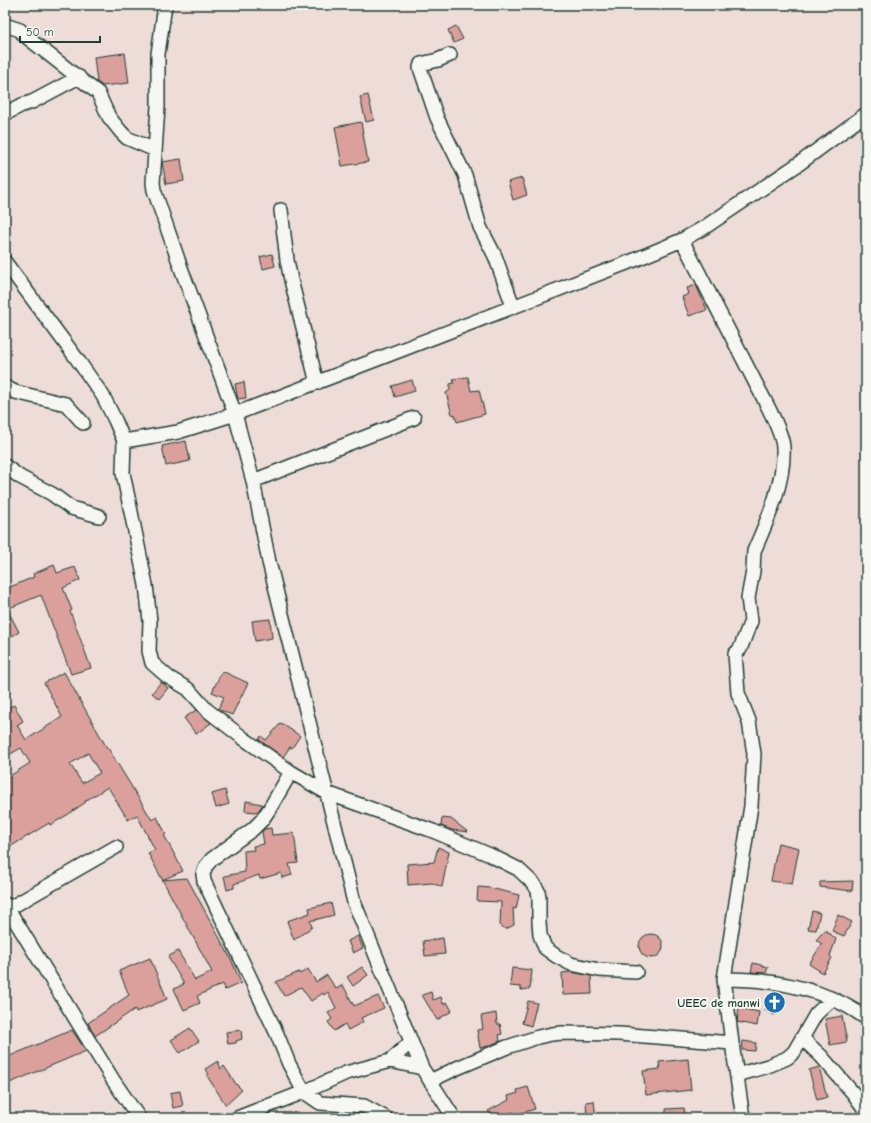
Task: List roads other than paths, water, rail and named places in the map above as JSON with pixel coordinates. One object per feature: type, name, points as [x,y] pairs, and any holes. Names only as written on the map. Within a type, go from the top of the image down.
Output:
[{"type":"street","points":[[165,5],[158,54],[158,106],[153,183],[196,309],[236,414],[254,481],[269,562],[354,902],[422,1068],[454,1118]]},
{"type":"street","points":[[5,25],[20,30],[24,35],[98,93],[109,117],[127,138],[155,150]]},
{"type":"street","points":[[450,54],[438,60],[421,64],[420,68],[437,118],[465,175],[480,227],[495,256],[513,306]]},
{"type":"street","points":[[5,114],[79,78]]},
{"type":"street","points":[[124,441],[178,432],[236,414],[624,264],[682,240],[705,228],[800,163],[866,114]]},
{"type":"street","points":[[281,210],[291,280],[317,383]]},
{"type":"street","points":[[682,240],[763,399],[780,435],[782,444],[782,469],[770,515],[753,556],[753,571],[748,598],[751,621],[740,648],[735,654],[738,693],[749,721],[754,754],[751,806],[724,979],[744,1118]]},
{"type":"street","points":[[5,262],[103,396],[116,420],[124,441],[123,473],[146,585],[150,621],[149,651],[152,663],[168,677],[188,689],[196,700],[224,724],[291,772],[327,793],[434,831],[490,855],[518,869],[534,884],[538,891],[538,922],[540,935],[545,948],[556,956],[571,964],[599,970],[636,972]]},
{"type":"street","points":[[5,387],[15,392],[66,404],[83,423]]},
{"type":"street","points":[[254,481],[414,418]]},
{"type":"street","points":[[5,466],[20,477],[52,494],[71,508],[99,516]]},
{"type":"street","points":[[291,772],[262,820],[253,829],[212,859],[206,866],[203,874],[204,881],[277,1034],[289,1064],[304,1092],[320,1103],[364,1106],[386,1118]]},
{"type":"street","points":[[116,847],[7,907],[113,1080],[139,1118]]},
{"type":"street","points":[[724,979],[756,980],[804,988],[822,993],[832,999],[852,1007],[866,1018]]},
{"type":"street","points":[[737,1075],[768,1066],[787,1058],[794,1052],[816,1014],[832,999]]},
{"type":"street","points":[[430,1081],[507,1047],[538,1037],[557,1034],[619,1034],[732,1043]]},
{"type":"street","points":[[802,1038],[821,1056],[853,1093],[866,1111]]},
{"type":"street","points":[[237,1118],[304,1092],[346,1073],[390,1060],[411,1042]]},
{"type":"street","points":[[390,1060],[422,1068]]},
{"type":"place","name":"UEEC de manwi","points":[[775,1003]]}]
